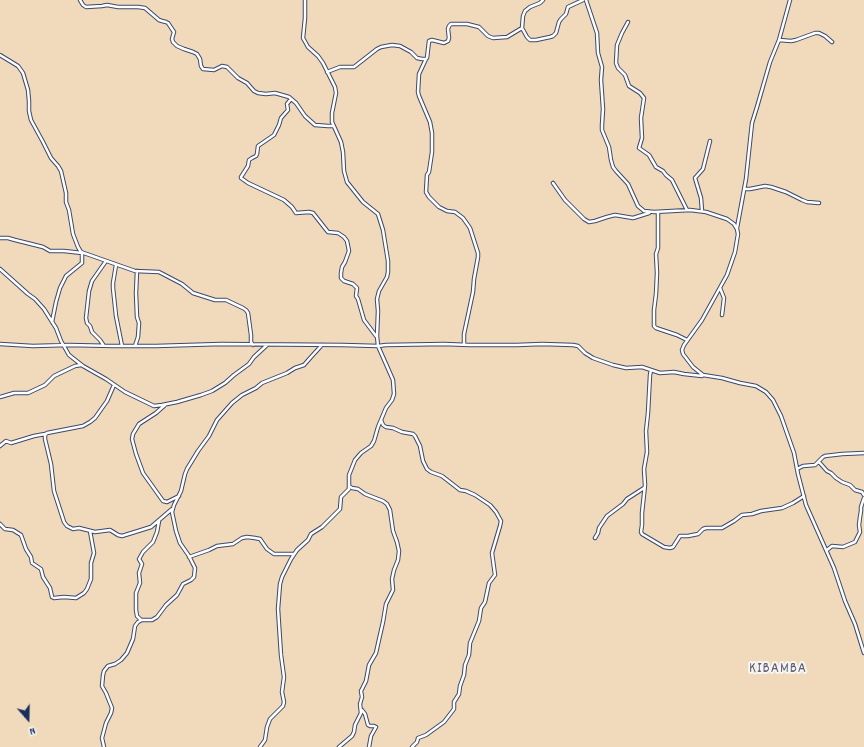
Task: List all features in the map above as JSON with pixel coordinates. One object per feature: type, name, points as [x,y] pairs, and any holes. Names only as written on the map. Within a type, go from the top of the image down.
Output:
[{"type":"street","points":[[80,0],[85,7],[107,5],[145,8],[159,20],[168,23],[174,32],[172,39],[173,43],[197,54],[203,69],[215,70],[221,66],[225,66],[256,92],[286,96],[296,103],[305,116],[316,125],[333,126]]},
{"type":"street","points":[[260,747],[265,740],[270,719],[283,706],[284,702],[282,692],[284,673],[280,648],[278,605],[282,579],[294,554],[308,540],[311,534],[322,528],[341,507],[341,498],[348,490],[349,475],[355,460],[361,452],[373,444],[387,406],[393,398],[394,386],[378,346],[377,336],[377,299],[388,272],[388,261],[383,230],[378,214],[364,202],[346,182],[341,142],[337,131],[333,126],[332,113],[336,90],[321,60],[308,48],[303,38],[304,0]]},
{"type":"street","points":[[543,0],[540,3],[530,7],[524,13],[522,28],[530,40],[553,36],[556,33],[560,21],[566,14],[568,7],[585,0],[598,34],[598,50],[602,67],[601,78],[604,112],[602,128],[609,147],[611,160],[616,171],[628,184],[638,206],[644,211],[650,212],[686,210],[702,211],[727,219],[734,224],[737,229]]},
{"type":"street","points":[[705,376],[695,370],[683,356],[682,350],[720,288],[727,275],[733,258],[738,234],[737,229],[740,218],[752,124],[770,62],[779,40],[790,0]]},
{"type":"street","points":[[628,22],[617,45],[616,63],[618,68],[625,75],[630,86],[644,98],[641,118],[642,138],[639,148],[649,155],[656,167],[663,171],[672,180],[686,210]]},
{"type":"street","points":[[464,345],[464,332],[473,292],[478,253],[470,228],[463,218],[455,212],[447,211],[437,206],[426,192],[427,175],[429,172],[432,154],[432,133],[430,122],[418,92],[419,74],[427,58],[430,41],[432,40],[444,43],[448,41],[448,29],[451,24],[467,24],[479,27],[488,36],[493,38],[507,37],[522,28]]},
{"type":"street","points":[[779,40],[791,41],[819,33],[832,42]]},
{"type":"street","points":[[328,72],[340,68],[354,67],[377,49],[392,45],[400,46],[421,59],[427,58]]},
{"type":"street","points":[[0,55],[18,66],[23,73],[28,87],[31,120],[45,144],[51,158],[61,171],[73,234],[79,250],[82,253],[82,263],[66,276],[60,288],[52,322]]},
{"type":"street","points":[[291,99],[287,104],[289,110],[280,118],[279,126],[274,135],[258,146],[256,156],[249,160],[248,166],[240,178],[284,200],[292,206],[296,212],[313,213],[328,232],[344,237],[347,241],[348,251],[342,267],[341,277],[344,281],[353,284],[357,288],[356,296],[360,304],[364,320],[377,336]]},
{"type":"street","points":[[702,211],[701,198],[695,178],[703,169],[710,141]]},
{"type":"street","points":[[553,183],[561,196],[584,219],[589,222],[614,215],[633,218],[650,212]]},
{"type":"street","points":[[744,189],[750,190],[762,186],[771,187],[786,192],[806,202],[819,204]]},
{"type":"street","points":[[658,212],[658,248],[656,254],[657,273],[654,326],[687,340]]},
{"type":"street","points":[[0,238],[8,238],[40,246],[51,252],[64,251],[82,253],[137,271],[159,272],[182,284],[193,293],[215,300],[226,300],[243,308],[248,313],[251,342],[253,344]]},
{"type":"street","points":[[104,346],[92,332],[86,318],[89,291],[92,281],[106,261]]},
{"type":"street","points":[[116,265],[113,288],[116,316],[122,346]]},
{"type":"street","points":[[0,269],[28,294],[36,299],[56,328],[63,346],[78,364],[151,405],[165,405],[212,391],[227,382],[234,374],[249,364],[254,356],[268,344]]},
{"type":"street","points":[[135,346],[138,337],[139,323],[137,317],[136,293],[137,271]]},
{"type":"street","points":[[720,288],[724,297],[722,315]]},
{"type":"street","points":[[0,344],[27,346],[253,344],[378,346],[444,344],[501,346],[542,344],[575,345],[590,357],[626,368],[642,367],[660,372],[674,372],[722,378],[756,386],[769,395],[783,422],[794,454],[806,505],[814,525],[827,550],[845,601],[853,616],[864,653]]},
{"type":"street","points":[[45,434],[51,464],[54,491],[64,522],[67,526],[73,529],[79,528],[95,532],[110,530],[122,536],[150,528],[172,508],[181,491],[187,469],[209,436],[217,420],[228,406],[240,396],[256,388],[262,383],[304,365],[322,345]]},
{"type":"street","points":[[0,397],[14,393],[28,393],[45,385],[54,376],[78,364]]},
{"type":"street","points":[[651,370],[646,431],[647,452],[644,469],[641,533],[661,546],[668,548],[673,547],[680,536],[698,534],[706,528],[722,528],[742,515],[782,508],[793,504],[804,496]]},
{"type":"street","points":[[0,446],[6,441],[11,442],[83,426],[95,418],[107,401],[114,385]]},
{"type":"street","points":[[165,405],[154,415],[139,424],[132,438],[143,473],[163,501],[167,502],[179,495]]},
{"type":"street","points":[[381,420],[384,426],[413,434],[420,446],[424,464],[429,471],[442,476],[460,490],[479,497],[494,509],[501,521],[492,553],[495,573],[488,585],[479,621],[471,640],[459,694],[454,702],[454,709],[444,722],[424,736],[418,738],[417,742],[412,747]]},
{"type":"street","points":[[797,470],[803,466],[814,465],[826,456],[864,453]]},
{"type":"street","points":[[819,462],[836,478],[849,484],[855,490],[860,491],[864,495]]},
{"type":"street","points":[[339,747],[352,736],[355,725],[361,713],[360,704],[362,690],[366,681],[369,663],[376,653],[384,622],[386,604],[393,590],[392,579],[398,560],[399,551],[392,531],[390,510],[387,504],[365,494],[358,488],[352,488],[349,486]]},
{"type":"street","points":[[595,538],[598,533],[598,528],[604,518],[623,504],[627,499],[644,488]]},
{"type":"street","points":[[827,550],[832,546],[843,547],[855,542],[860,534],[859,525],[864,488]]},
{"type":"street","points":[[104,747],[102,738],[112,708],[107,694],[102,686],[103,673],[107,667],[120,661],[127,653],[134,637],[135,626],[137,623],[141,620],[154,619],[159,615],[166,605],[177,595],[183,584],[192,579],[195,570],[193,564],[182,547],[172,508]]},
{"type":"street","points":[[141,620],[137,616],[136,610],[137,592],[140,583],[139,573],[142,564],[139,558],[153,542],[159,521]]},
{"type":"street","points":[[0,524],[5,529],[13,530],[21,535],[31,557],[32,563],[41,569],[42,576],[50,588],[52,597],[54,598],[78,597],[87,589],[91,579],[91,563],[94,553],[90,531]]},
{"type":"street","points":[[189,557],[217,546],[233,544],[242,538],[247,537],[260,539],[267,549],[276,554],[294,554]]},
{"type":"street","points":[[193,564],[195,555]]},
{"type":"street","points":[[361,710],[365,714],[368,726],[376,727],[369,747]]},
{"type":"district","name":"KIBAMBA","points":[[778,670]]}]
